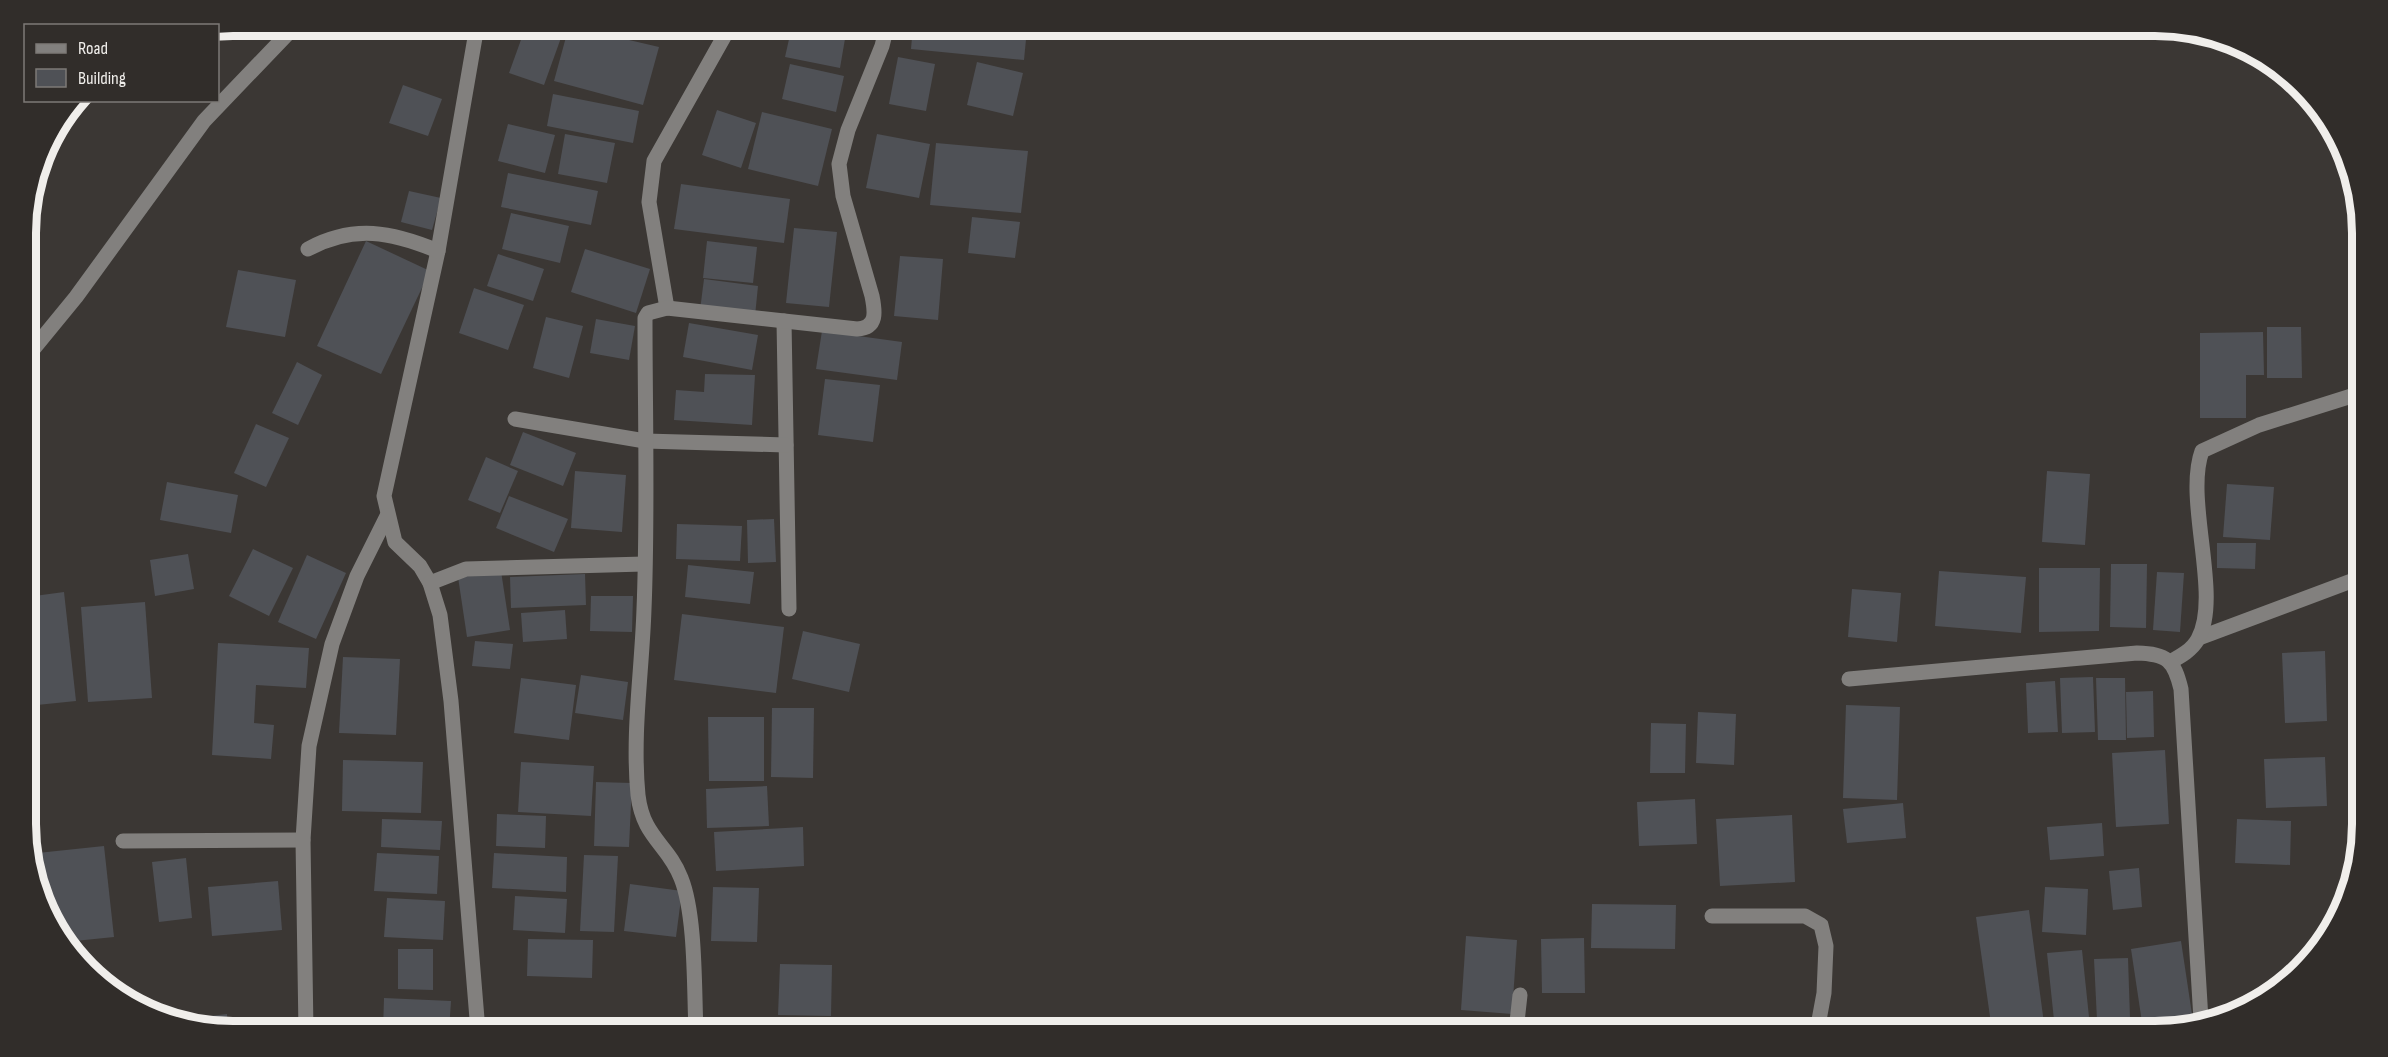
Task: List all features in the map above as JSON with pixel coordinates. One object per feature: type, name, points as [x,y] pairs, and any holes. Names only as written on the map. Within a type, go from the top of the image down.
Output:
[{"type":"street","points":[[36,346],[76,297],[204,121],[285,36]]},
{"type":"street","points":[[475,36],[438,251],[384,496],[395,542],[420,566],[430,583],[440,615],[451,701],[477,1021]]},
{"type":"street","points":[[667,308],[649,202],[654,161],[724,36]]},
{"type":"street","points":[[696,1021],[687,896],[672,859],[656,843],[644,822],[636,767],[644,564],[645,318],[648,313],[667,308],[863,329],[868,327],[874,318],[872,296],[843,196],[839,164],[848,130],[884,36]]},
{"type":"street","points":[[308,249],[328,238],[372,233],[405,238],[438,251]]},
{"type":"street","points":[[784,321],[789,609]]},
{"type":"street","points":[[2170,662],[2188,652],[2199,638],[2206,606],[2198,473],[2202,451],[2259,425],[2352,396]]},
{"type":"street","points":[[515,419],[645,441],[786,445]]},
{"type":"street","points":[[306,1021],[303,840],[309,746],[332,644],[357,576],[387,516]]},
{"type":"street","points":[[430,583],[466,569],[644,564]]},
{"type":"street","points":[[2199,638],[2352,580]]},
{"type":"street","points":[[1849,679],[2137,652],[2155,654],[2170,662],[2177,672],[2181,689],[2201,1015]]},
{"type":"street","points":[[123,841],[303,840]]},
{"type":"street","points":[[1712,916],[1805,916],[1821,925],[1826,946],[1824,993],[1818,1021]]},
{"type":"street","points":[[1517,1021],[1520,995]]},
{"type":"building","points":[[522,36],[562,36],[544,85],[509,73]]},
{"type":"building","points":[[566,36],[612,36],[659,47],[643,105],[554,81]]},
{"type":"building","points":[[790,36],[845,36],[840,68],[785,57]]},
{"type":"building","points":[[912,36],[1026,36],[1024,60],[911,49]]},
{"type":"building","points":[[898,57],[935,64],[926,111],[889,104]]},
{"type":"building","points":[[977,62],[1023,73],[1013,116],[967,105]]},
{"type":"building","points":[[790,64],[844,76],[836,112],[782,99]]},
{"type":"building","points":[[403,85],[442,99],[428,136],[389,123]]},
{"type":"building","points":[[553,94],[639,111],[633,143],[547,126]]},
{"type":"building","points":[[717,110],[756,123],[741,168],[702,155]]},
{"type":"building","points":[[762,112],[832,129],[818,186],[748,169]]},
{"type":"building","points":[[508,124],[555,135],[545,173],[498,161]]},
{"type":"building","points":[[565,134],[615,143],[607,183],[558,174]]},
{"type":"building","points":[[877,134],[930,144],[919,198],[866,188]]},
{"type":"building","points":[[936,143],[1028,151],[1021,213],[930,205]]},
{"type":"building","points":[[508,173],[598,191],[591,225],[501,207]]},
{"type":"building","points":[[681,184],[790,199],[784,243],[674,229]]},
{"type":"building","points":[[409,191],[441,198],[432,230],[401,222]]},
{"type":"building","points":[[511,213],[569,226],[560,263],[502,249]]},
{"type":"building","points":[[972,217],[1020,222],[1015,258],[968,253]]},
{"type":"building","points":[[794,228],[837,232],[829,307],[786,303]]},
{"type":"building","points":[[366,241],[430,271],[381,374],[317,346]]},
{"type":"building","points":[[707,241],[757,247],[753,283],[703,278]]},
{"type":"building","points":[[585,249],[650,269],[636,313],[571,292]]},
{"type":"building","points":[[498,254],[544,269],[533,301],[487,286]]},
{"type":"building","points":[[900,256],[943,259],[938,320],[894,316]]},
{"type":"building","points":[[238,270],[296,280],[285,337],[226,327]]},
{"type":"building","points":[[704,279],[758,286],[755,316],[700,310]]},
{"type":"building","points":[[474,288],[524,305],[508,350],[459,333]]},
{"type":"building","points":[[546,317],[583,326],[569,378],[533,368]]},
{"type":"building","points":[[596,319],[635,326],[629,360],[590,353]]},
{"type":"building","points":[[689,323],[758,335],[752,370],[683,357]]},
{"type":"building","points":[[2267,327],[2301,327],[2302,378],[2267,378]]},
{"type":"building","points":[[822,331],[902,342],[897,380],[816,369]]},
{"type":"building","points":[[2263,332],[2264,375],[2246,375],[2246,418],[2200,418],[2200,333]]},
{"type":"building","points":[[297,362],[322,375],[298,425],[272,413]]},
{"type":"building","points":[[705,374],[755,375],[752,425],[674,420],[676,390],[704,392]]},
{"type":"building","points":[[825,379],[880,385],[873,442],[818,435]]},
{"type":"building","points":[[256,424],[289,438],[266,487],[234,473]]},
{"type":"building","points":[[523,432],[576,453],[563,486],[510,465]]},
{"type":"building","points":[[486,457],[518,471],[500,513],[468,500]]},
{"type":"building","points":[[575,471],[626,475],[622,532],[571,528]]},
{"type":"building","points":[[2047,471],[2090,474],[2085,545],[2042,542]]},
{"type":"building","points":[[167,482],[238,495],[231,533],[160,520]]},
{"type":"building","points":[[2227,484],[2274,487],[2270,540],[2223,537]]},
{"type":"building","points":[[509,496],[568,519],[554,552],[496,528]]},
{"type":"building","points":[[774,519],[776,562],[748,563],[747,520]]},
{"type":"building","points":[[677,524],[742,526],[740,561],[676,559]]},
{"type":"building","points":[[2217,543],[2256,543],[2255,569],[2217,568]]},
{"type":"building","points":[[253,549],[293,568],[269,616],[229,596]]},
{"type":"building","points":[[188,554],[194,589],[155,596],[150,560]]},
{"type":"building","points":[[307,555],[346,573],[316,639],[278,622]]},
{"type":"building","points":[[2111,564],[2147,564],[2146,628],[2110,627]]},
{"type":"building","points":[[688,565],[754,572],[750,604],[685,597]]},
{"type":"building","points":[[2039,568],[2100,568],[2099,631],[2039,632]]},
{"type":"building","points":[[501,571],[510,630],[467,637],[458,577]]},
{"type":"building","points":[[1939,571],[2026,577],[2021,633],[1935,626]]},
{"type":"building","points":[[2157,572],[2184,573],[2180,632],[2153,630]]},
{"type":"building","points":[[585,574],[586,605],[511,608],[510,577]]},
{"type":"building","points":[[1852,589],[1901,593],[1897,642],[1848,637]]},
{"type":"building","points":[[64,592],[76,701],[37,705],[36,596]]},
{"type":"building","points":[[591,596],[633,596],[632,632],[590,631]]},
{"type":"building","points":[[145,602],[152,698],[88,702],[81,607]]},
{"type":"building","points":[[565,610],[567,639],[523,642],[521,613]]},
{"type":"building","points":[[682,614],[784,627],[776,693],[674,680]]},
{"type":"building","points":[[803,631],[860,644],[849,692],[792,679]]},
{"type":"building","points":[[475,641],[513,644],[510,669],[472,666]]},
{"type":"building","points":[[218,643],[309,648],[306,688],[256,685],[254,723],[274,725],[271,759],[212,755]]},
{"type":"building","points":[[2325,651],[2327,721],[2285,723],[2282,653]]},
{"type":"building","points":[[343,657],[400,659],[396,735],[339,733]]},
{"type":"building","points":[[581,675],[628,682],[623,720],[575,713]]},
{"type":"building","points":[[2093,677],[2095,732],[2062,733],[2060,678]]},
{"type":"building","points":[[521,678],[576,685],[569,740],[514,733]]},
{"type":"building","points":[[2096,678],[2125,678],[2126,740],[2098,740]]},
{"type":"building","points":[[2055,681],[2058,732],[2028,733],[2026,683]]},
{"type":"building","points":[[2153,691],[2154,737],[2127,738],[2126,692]]},
{"type":"building","points":[[1846,705],[1900,707],[1897,800],[1843,798]]},
{"type":"building","points":[[772,708],[814,708],[813,778],[771,777]]},
{"type":"building","points":[[1698,712],[1736,714],[1734,765],[1696,763]]},
{"type":"building","points":[[708,717],[764,717],[764,781],[709,781]]},
{"type":"building","points":[[1651,723],[1686,724],[1685,773],[1650,773]]},
{"type":"building","points":[[2165,750],[2169,824],[2116,827],[2112,753]]},
{"type":"building","points":[[2325,757],[2327,806],[2266,808],[2264,759]]},
{"type":"building","points":[[343,760],[423,762],[421,813],[342,811]]},
{"type":"building","points":[[521,762],[594,766],[591,816],[518,812]]},
{"type":"building","points":[[596,782],[632,783],[629,847],[594,846]]},
{"type":"building","points":[[767,786],[769,826],[707,828],[706,789]]},
{"type":"building","points":[[1695,799],[1697,844],[1639,846],[1637,802]]},
{"type":"building","points":[[1903,803],[1906,838],[1847,843],[1843,809]]},
{"type":"building","points":[[497,814],[546,816],[545,848],[496,846]]},
{"type":"building","points":[[1792,815],[1795,882],[1720,886],[1716,819]]},
{"type":"building","points":[[382,819],[442,821],[440,850],[381,847]]},
{"type":"building","points":[[2237,819],[2291,821],[2290,865],[2235,863]]},
{"type":"building","points":[[2102,823],[2104,856],[2050,860],[2047,827]]},
{"type":"building","points":[[803,827],[804,866],[716,871],[714,832]]},
{"type":"building","points":[[104,846],[114,937],[75,941],[62,922],[51,899],[39,853]]},
{"type":"building","points":[[377,853],[439,856],[437,894],[374,891]]},
{"type":"building","points":[[494,853],[567,857],[566,892],[492,888]]},
{"type":"building","points":[[584,855],[618,856],[614,932],[580,931]]},
{"type":"building","points":[[186,858],[192,918],[159,922],[152,862]]},
{"type":"building","points":[[2139,868],[2142,907],[2113,910],[2109,871]]},
{"type":"building","points":[[278,881],[282,930],[212,936],[208,887]]},
{"type":"building","points":[[630,884],[682,891],[676,937],[624,931]]},
{"type":"building","points":[[713,887],[759,888],[757,942],[711,941]]},
{"type":"building","points":[[2045,887],[2088,889],[2086,935],[2042,932]]},
{"type":"building","points":[[515,896],[567,899],[565,933],[513,930]]},
{"type":"building","points":[[387,898],[445,901],[443,940],[384,937]]},
{"type":"building","points":[[1592,904],[1676,905],[1675,949],[1591,948]]},
{"type":"building","points":[[2029,910],[2044,1021],[1991,1021],[1976,917]]},
{"type":"building","points":[[1466,936],[1517,940],[1512,1014],[1461,1010]]},
{"type":"building","points":[[1584,938],[1585,993],[1542,993],[1541,939]]},
{"type":"building","points":[[528,939],[593,940],[592,978],[527,976]]},
{"type":"building","points":[[2181,941],[2192,1017],[2168,1021],[2142,1021],[2131,949]]},
{"type":"building","points":[[398,949],[433,949],[433,990],[398,989]]},
{"type":"building","points":[[2082,950],[2089,1017],[2054,1020],[2047,953]]},
{"type":"building","points":[[2128,958],[2130,1018],[2097,1020],[2094,959]]},
{"type":"building","points":[[780,964],[832,965],[831,1016],[778,1015]]},
{"type":"building","points":[[384,998],[451,1001],[450,1021],[383,1021]]},
{"type":"building","points":[[227,1014],[227,1021],[207,1019],[198,1017]]}]
